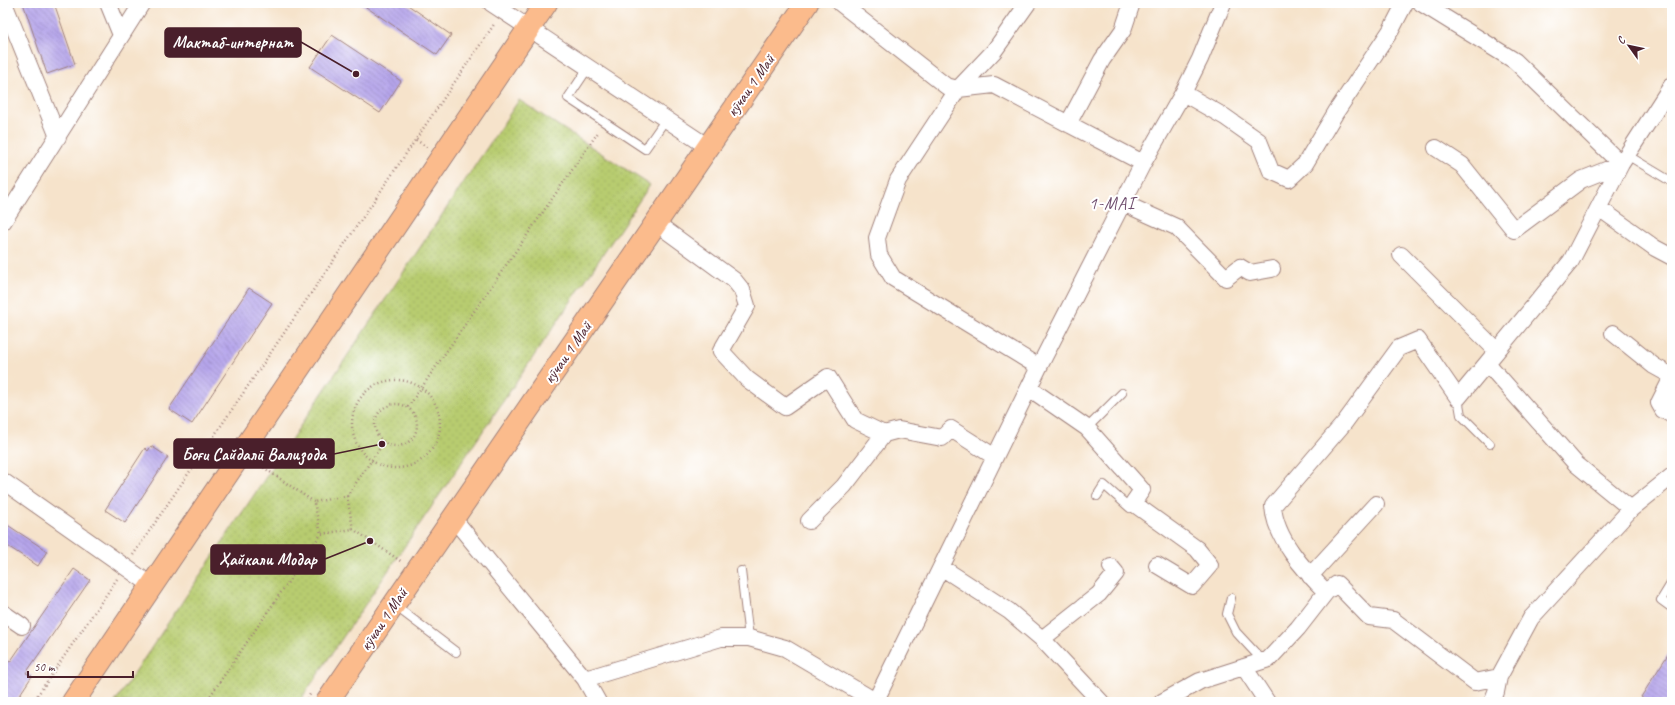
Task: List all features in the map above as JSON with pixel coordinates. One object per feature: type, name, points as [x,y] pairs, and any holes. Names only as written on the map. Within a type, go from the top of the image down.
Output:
[{"type":"main road","points":[[73,702],[546,3]]},
{"type":"main road","name":"кӯчаи 1 Май","points":[[327,702],[807,3]]},
{"type":"street","points":[[4,3],[58,137]]},
{"type":"street","points":[[108,3],[121,35]]},
{"type":"street","points":[[3,222],[142,3]]},
{"type":"street","points":[[840,3],[946,86],[958,89],[994,85],[1142,163]]},
{"type":"street","points":[[1028,3],[994,51],[958,89],[898,180],[877,238],[879,255],[893,278],[1039,367]]},
{"type":"street","points":[[1068,124],[1102,60],[1123,30],[1132,3]]},
{"type":"street","points":[[585,679],[721,638],[749,638],[785,648],[875,702],[1039,367],[1142,163],[1183,93],[1200,59],[1223,3]]},
{"type":"street","points":[[1183,93],[1225,117],[1259,141],[1271,171],[1289,179],[1305,164],[1336,112],[1391,30],[1404,3]]},
{"type":"street","points":[[1421,3],[1515,61],[1624,159]]},
{"type":"street","points":[[497,7],[708,147]]},
{"type":"street","points":[[1326,592],[1299,564],[1274,518],[1273,506],[1345,422],[1399,348],[1418,340],[1458,398],[1571,261],[1624,159],[1672,85]]},
{"type":"street","points":[[1436,148],[1462,165],[1514,230],[1581,180],[1624,159]]},
{"type":"street","points":[[1123,203],[1176,227],[1226,278],[1240,267],[1250,274],[1272,269]]},
{"type":"street","points":[[1599,208],[1655,248],[1672,257]]},
{"type":"street","points":[[656,223],[734,280],[742,290],[747,306],[721,351],[747,379],[785,407],[828,377],[855,420],[884,434]]},
{"type":"street","points":[[1401,255],[1497,351]]},
{"type":"street","points":[[1613,333],[1654,366],[1672,377],[1659,403],[1663,410],[1672,415]]},
{"type":"street","points":[[1487,363],[1576,464],[1631,509]]},
{"type":"street","points":[[1029,388],[1087,428],[1142,490],[1134,503],[1197,549],[1210,565],[1192,586],[1157,565]]},
{"type":"street","points":[[809,521],[844,486],[884,434],[900,430],[942,438],[951,429],[995,457]]},
{"type":"street","points":[[1162,702],[1200,681],[1269,659],[1298,628],[1326,592],[1337,584],[1369,617],[1394,620],[1475,682],[1496,693],[1531,618],[1631,509],[1672,476]]},
{"type":"street","points":[[3,481],[151,585]]},
{"type":"street","points":[[1310,576],[1376,504]]},
{"type":"street","points":[[453,518],[585,679],[598,702]]},
{"type":"street","points":[[1042,640],[1099,594],[1116,573],[1111,567]]},
{"type":"street","points":[[941,568],[1009,611],[1042,640],[1101,702]]},
{"type":"street","points":[[3,613],[22,626]]},
{"type":"street","points":[[1244,667],[1267,702]]},
{"type":"lane","points":[[588,68],[568,98],[605,123],[645,149],[666,119]]},
{"type":"lane","points":[[1624,159],[1672,182]]},
{"type":"lane","points":[[1087,428],[1122,392]]},
{"type":"lane","points":[[1458,398],[1461,415],[1490,444]]},
{"type":"lane","points":[[1098,496],[1104,485],[1130,508],[1134,503]]},
{"type":"lane","points":[[741,572],[749,638]]},
{"type":"lane","points":[[1672,582],[1660,600],[1672,608]]},
{"type":"lane","points":[[1231,598],[1227,614],[1236,632],[1263,661]]},
{"type":"lane","points":[[393,605],[456,652]]},
{"type":"path","points":[[33,702],[497,7]]},
{"type":"path","points":[[408,407],[605,123]]},
{"type":"path","points":[[393,380],[413,383],[422,388],[432,398],[439,412],[440,431],[433,450],[418,463],[409,467],[389,468],[371,461],[358,446],[352,427],[354,413],[360,399],[374,386],[393,380]]},
{"type":"path","points":[[402,404],[408,407],[416,418],[416,431],[414,437],[403,445],[390,445],[384,442],[376,432],[376,419],[379,413],[389,405],[402,404]]},
{"type":"path","points":[[353,529],[347,496],[384,442]]},
{"type":"path","points":[[242,452],[314,502],[322,534]]},
{"type":"path","points":[[314,502],[347,496]]},
{"type":"path","points":[[206,702],[322,534],[353,529],[416,571]]},
{"type":"green space","points":[[519,100],[650,185],[299,702],[115,702]]},
{"type":"building","points":[[23,3],[54,3],[75,64],[47,74]]},
{"type":"building","points":[[360,3],[405,3],[451,35],[437,55]]},
{"type":"building","points":[[332,35],[401,81],[380,113],[310,67]]},
{"type":"building","points":[[249,288],[272,303],[192,424],[169,409]]},
{"type":"building","points":[[151,446],[168,457],[125,523],[105,510],[145,448],[148,451]]},
{"type":"building","points":[[3,522],[47,551],[38,566],[3,543]]},
{"type":"building","points":[[74,569],[90,580],[26,673],[32,676],[15,702],[3,702],[3,657],[10,662]]},
{"type":"building","points":[[1672,648],[1672,702],[1648,702],[1641,697]]},
{"type":"place","name":"Мактаб-интернат","points":[[356,74]]},
{"type":"place","name":"Боғи Сайдалӣ Вализода","points":[[382,444]]},
{"type":"place","name":"Ҳайкали Модар","points":[[370,541]]},
{"type":"district","name":"1-MAI","points":[[1112,203]]}]
